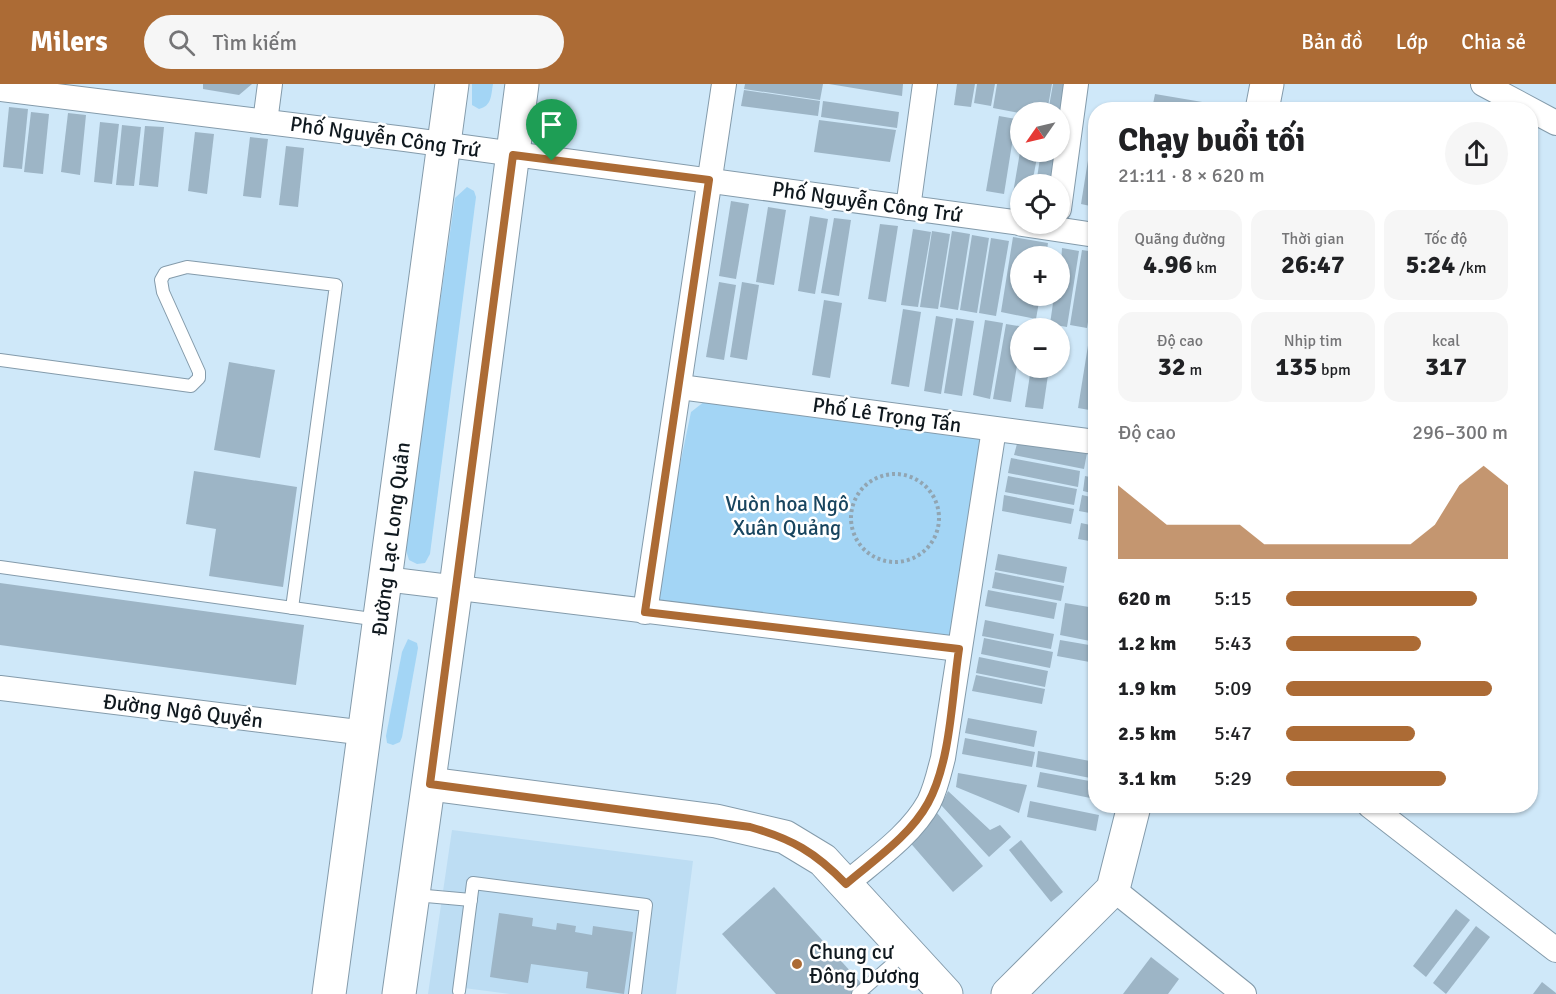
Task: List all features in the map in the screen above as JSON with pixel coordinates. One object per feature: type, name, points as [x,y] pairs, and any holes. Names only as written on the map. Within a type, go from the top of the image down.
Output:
[{"type":"main road","name":"Đường Lạc Long Quân","points":[[329,994],[452,84]]},
{"type":"main road","points":[[399,994],[430,784],[522,84]]},
{"type":"main road","points":[[1264,102],[1267,84]]},
{"type":"main road","points":[[430,784],[750,827],[784,837],[823,860],[946,994]]},
{"type":"main road","points":[[1008,994],[1113,889],[1132,813]]},
{"type":"street","points":[[265,122],[270,84]]},
{"type":"street","points":[[645,612],[724,84]]},
{"type":"street","points":[[908,208],[925,84]]},
{"type":"street","points":[[1064,174],[1076,84]]},
{"type":"street","points":[[1483,84],[1517,102]]},
{"type":"street","name":"Phố Nguyễn Công Trứ","points":[[0,89],[28,89],[1010,222]]},
{"type":"street","points":[[1538,113],[1556,123]]},
{"type":"street","name":"Phố Nguyễn Công Trứ","points":[[1070,225],[1088,232]]},
{"type":"street","name":"Phố Lê Trọng Tấn","points":[[680,387],[1088,441]]},
{"type":"street","points":[[846,884],[894,844],[928,802],[943,758],[994,429]]},
{"type":"street","points":[[385,579],[959,649]]},
{"type":"street","name":"Đường Ngô Quyền","points":[[0,688],[366,733]]},
{"type":"street","points":[[1379,813],[1556,950]]},
{"type":"street","points":[[1113,889],[1244,994]]},
{"type":"lane","points":[[0,360],[191,386],[199,378],[199,372],[163,292],[161,280],[165,273],[187,267],[336,285],[292,608]]},
{"type":"lane","points":[[0,567],[381,620]]},
{"type":"lane","points":[[459,991],[473,883],[646,905],[635,994]]},
{"type":"lane","points":[[414,895],[471,900]]},
{"type":"lane","points":[[858,994],[907,951]]},
{"type":"path","points":[[893,474],[908,476],[921,482],[934,499],[940,519],[931,545],[921,555],[895,563],[881,561],[867,553],[857,542],[852,527],[851,512],[856,498],[865,485],[878,477],[893,474]]},
{"type":"shaded area","points":[[452,830],[693,861],[676,994],[510,994],[464,988],[463,994],[428,994]]},
{"type":"green space","points":[[472,84],[493,84],[490,100],[483,108],[479,109],[472,105]]},
{"type":"green space","points":[[467,187],[474,191],[476,197],[430,554],[425,563],[417,564],[409,560],[405,547],[455,198]]},
{"type":"green space","name":"Vuòn hoa Ngô Xuân Quảng","points":[[709,398],[978,433],[986,444],[953,633],[940,641],[665,609],[654,589],[691,412]]},
{"type":"green space","points":[[408,639],[417,643],[418,648],[402,737],[400,742],[393,745],[387,743],[386,736],[402,652]]},
{"type":"building","points":[[203,84],[252,84],[239,95],[203,89]]},
{"type":"building","points":[[745,84],[823,84],[820,100],[744,89]]},
{"type":"building","points":[[829,84],[903,84],[902,96]]},
{"type":"building","points":[[957,84],[975,84],[971,107],[954,105]]},
{"type":"building","points":[[977,84],[995,84],[991,106],[974,103]]},
{"type":"building","points":[[997,84],[1052,84],[1049,102],[1010,102],[1010,111],[993,108]]},
{"type":"building","points":[[1053,84],[1071,84],[1068,102],[1050,102]]},
{"type":"building","points":[[744,90],[820,101],[818,116],[741,106]]},
{"type":"building","points":[[1155,94],[1202,102],[1153,102]]},
{"type":"building","points":[[823,101],[899,112],[897,128],[821,117]]},
{"type":"building","points":[[9,107],[28,109],[22,169],[3,167]]},
{"type":"building","points":[[31,112],[49,114],[43,174],[24,172]]},
{"type":"building","points":[[68,113],[86,115],[80,175],[61,172]]},
{"type":"building","points":[[999,116],[1010,118],[1010,156],[1004,194],[986,191]]},
{"type":"building","points":[[819,120],[896,130],[890,162],[814,152]]},
{"type":"building","points":[[100,122],[119,124],[112,184],[94,182]]},
{"type":"building","points":[[122,125],[141,127],[134,186],[116,185]]},
{"type":"building","points":[[145,126],[164,127],[158,187],[139,185]]},
{"type":"building","points":[[195,132],[214,134],[207,194],[188,191]]},
{"type":"building","points":[[250,137],[268,139],[261,198],[243,196]]},
{"type":"building","points":[[286,146],[304,148],[298,207],[279,205]]},
{"type":"building","points":[[1088,160],[1088,206],[1081,204]]},
{"type":"building","points":[[1018,162],[1036,162],[1034,174],[1016,174]]},
{"type":"building","points":[[1039,162],[1057,162],[1056,174],[1038,174]]},
{"type":"building","points":[[731,201],[749,204],[736,279],[719,276]]},
{"type":"building","points":[[768,207],[786,210],[774,285],[756,282]]},
{"type":"building","points":[[810,216],[828,219],[815,294],[798,291]]},
{"type":"building","points":[[834,218],[851,220],[839,296],[821,293]]},
{"type":"building","points":[[880,224],[898,226],[886,302],[868,299]]},
{"type":"building","points":[[913,229],[931,232],[918,307],[901,305]]},
{"type":"building","points":[[932,231],[950,234],[938,309],[920,307]]},
{"type":"building","points":[[952,231],[970,234],[958,310],[940,307]]},
{"type":"building","points":[[972,235],[989,238],[977,313],[960,310]]},
{"type":"building","points":[[1013,237],[1048,243],[1048,246],[1012,246]]},
{"type":"building","points":[[991,238],[1009,241],[996,316],[979,313]]},
{"type":"building","points":[[1070,249],[1079,251],[1068,318],[1051,318],[1053,306],[1070,306]]},
{"type":"building","points":[[1082,250],[1088,251],[1087,328],[1070,325]]},
{"type":"building","points":[[1010,256],[1010,306],[1038,306],[1036,318],[1001,312]]},
{"type":"building","points":[[719,282],[736,285],[724,360],[706,357]]},
{"type":"building","points":[[742,282],[759,285],[747,360],[730,357]]},
{"type":"building","points":[[824,300],[842,303],[830,378],[812,375]]},
{"type":"building","points":[[903,309],[921,312],[909,387],[891,384]]},
{"type":"building","points":[[936,316],[953,319],[941,394],[924,391]]},
{"type":"building","points":[[956,318],[974,321],[962,396],[944,393]]},
{"type":"building","points":[[985,320],[1003,323],[990,399],[973,395]]},
{"type":"building","points":[[1006,324],[1010,325],[1010,378],[1015,378],[1011,402],[993,399]]},
{"type":"building","points":[[1088,346],[1088,410],[1078,408]]},
{"type":"building","points":[[229,362],[275,370],[260,458],[214,450]]},
{"type":"building","points":[[1029,378],[1048,378],[1043,409],[1025,407]]},
{"type":"building","points":[[1018,440],[1087,453],[1084,469],[1014,455]]},
{"type":"building","points":[[1011,458],[1080,471],[1078,487],[1008,473]]},
{"type":"building","points":[[194,471],[297,487],[283,587],[209,576],[216,529],[186,524]]},
{"type":"building","points":[[1008,476],[1077,489],[1074,505],[1005,492]]},
{"type":"building","points":[[1085,476],[1088,477],[1088,492],[1083,491]]},
{"type":"building","points":[[1004,495],[1074,509],[1071,524],[1002,511]]},
{"type":"building","points":[[1082,495],[1088,496],[1088,513],[1079,511]]},
{"type":"building","points":[[1081,523],[1088,524],[1088,541],[1078,539]]},
{"type":"building","points":[[998,554],[1067,567],[1064,583],[995,570]]},
{"type":"building","points":[[995,572],[1064,586],[1061,601],[992,588]]},
{"type":"building","points":[[0,583],[304,625],[296,685],[0,645]]},
{"type":"building","points":[[988,590],[1057,603],[1054,619],[985,606]]},
{"type":"building","points":[[1065,603],[1088,607],[1088,641],[1060,635]]},
{"type":"building","points":[[985,620],[1054,634],[1051,649],[982,636]]},
{"type":"building","points":[[984,638],[1053,652],[1050,668],[981,654]]},
{"type":"building","points":[[1060,640],[1088,645],[1088,662],[1057,656]]},
{"type":"building","points":[[979,657],[1048,671],[1045,687],[976,673]]},
{"type":"building","points":[[976,675],[1045,689],[1042,704],[972,691]]},
{"type":"building","points":[[968,718],[1037,731],[1034,747],[965,733]]},
{"type":"building","points":[[965,738],[1035,752],[1032,767],[962,754]]},
{"type":"building","points":[[1038,751],[1088,761],[1088,778],[1036,767]]},
{"type":"building","points":[[1040,772],[1088,781],[1088,798],[1037,787]]},
{"type":"building","points":[[958,773],[1027,785],[1019,813],[956,787]]},
{"type":"building","points":[[948,791],[990,830],[1000,825],[1011,837],[989,857],[941,805]]},
{"type":"building","points":[[1030,801],[1099,815],[1096,831],[1027,817]]},
{"type":"building","points":[[937,813],[983,866],[953,892],[907,839]]},
{"type":"building","points":[[1021,840],[1063,892],[1051,902],[1009,850]]},
{"type":"building","name":"Chung cư Đông Dương","points":[[774,887],[871,994],[776,994],[722,934]]},
{"type":"building","points":[[1456,909],[1470,920],[1426,977],[1413,966]]},
{"type":"building","points":[[499,913],[533,918],[532,926],[556,930],[557,923],[576,926],[575,932],[592,935],[593,926],[633,932],[624,994],[586,988],[588,972],[531,964],[528,983],[490,977]]},
{"type":"building","points":[[1476,926],[1490,937],[1446,994],[1433,983]]},
{"type":"building","points":[[1151,957],[1179,979],[1168,994],[1123,994]]},
{"type":"building","points":[[1542,982],[1556,993],[1556,994],[1533,994]]},
{"type":"place","name":"Chung cư Đông Dương","points":[[797,964]]},
{"type":"route","points":[[513,155],[552,161],[709,180],[645,612],[959,649],[943,758],[928,802],[894,844],[846,884],[823,860],[810,852],[784,837],[750,827],[430,784],[513,155]]}]
